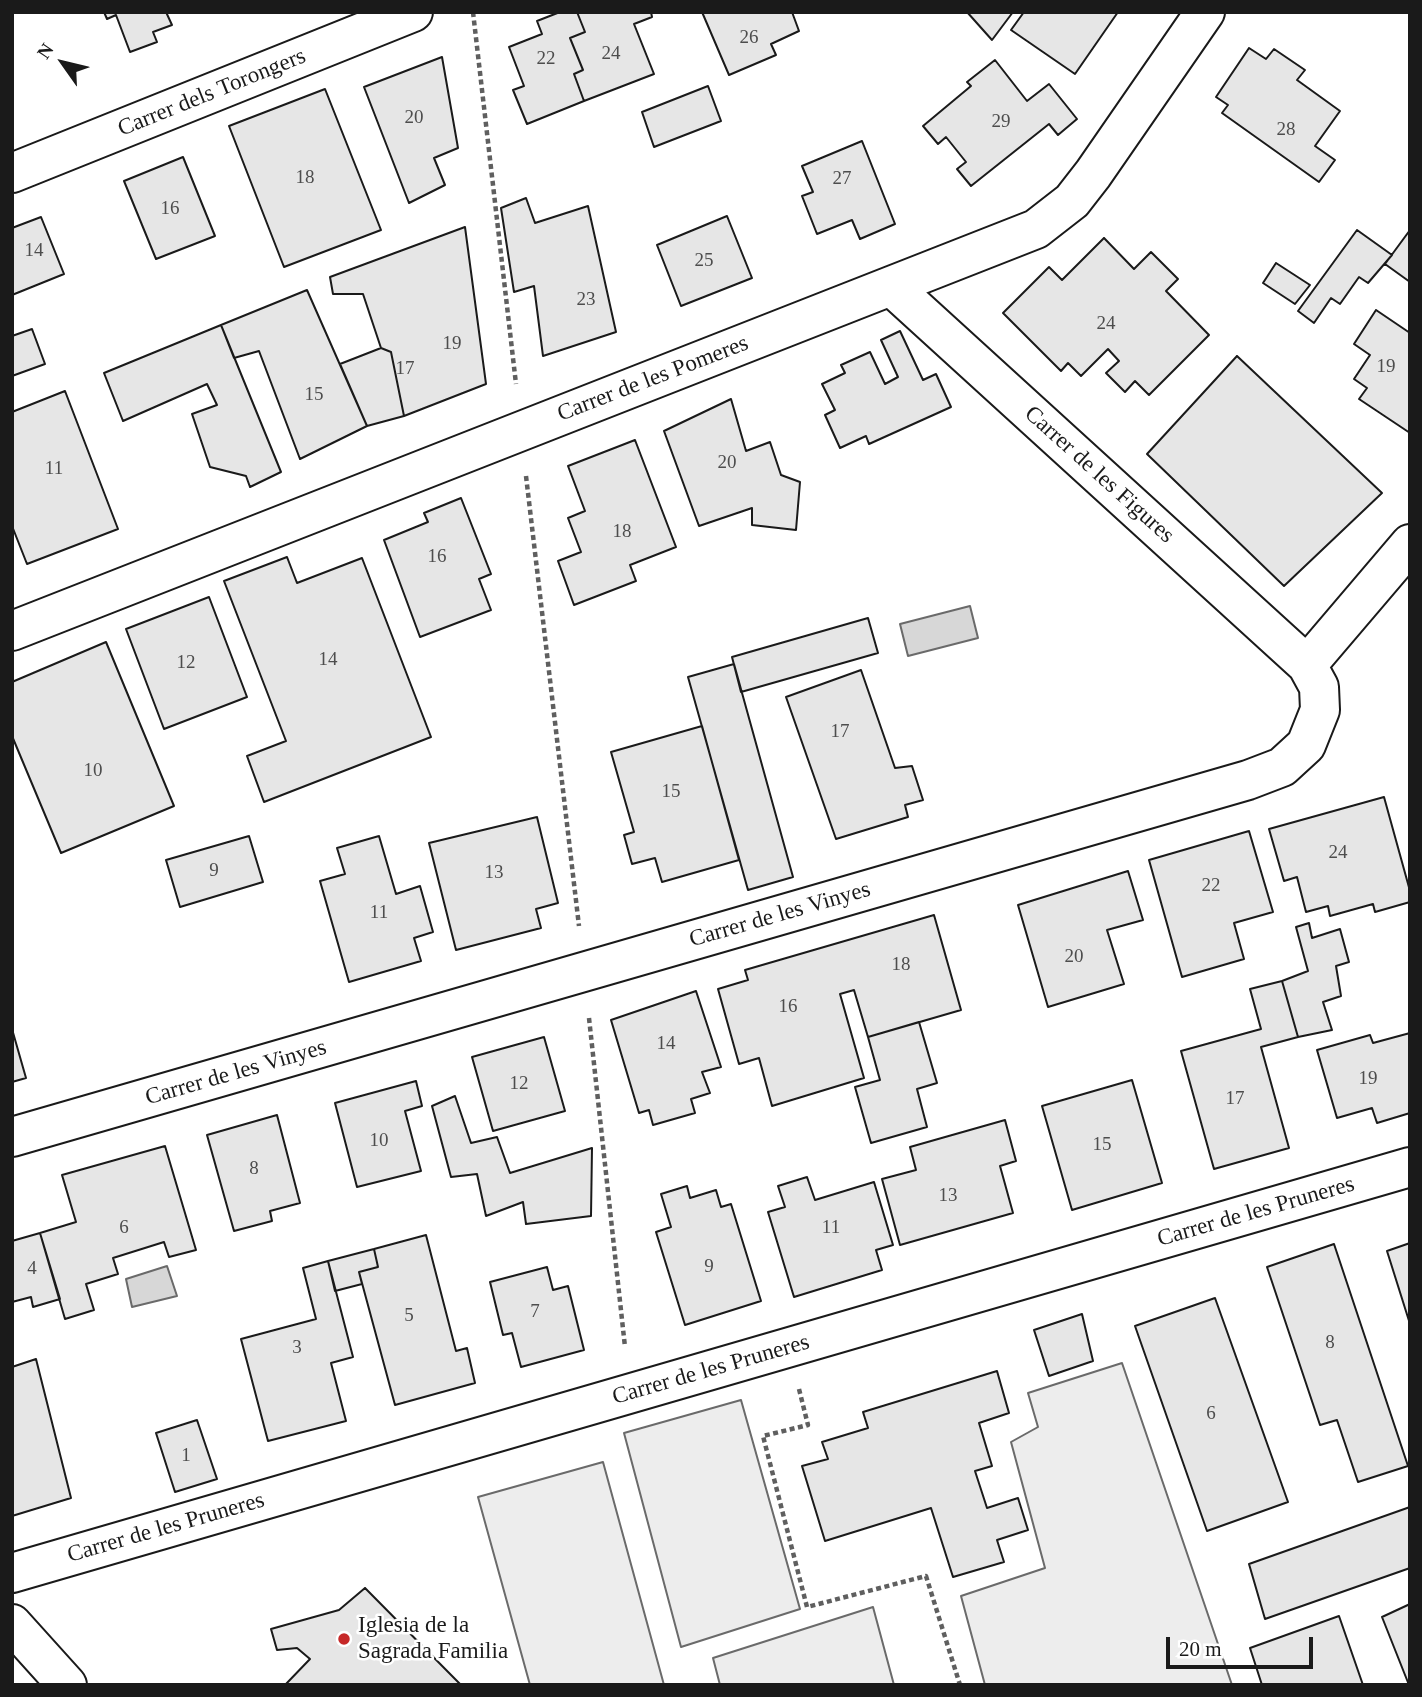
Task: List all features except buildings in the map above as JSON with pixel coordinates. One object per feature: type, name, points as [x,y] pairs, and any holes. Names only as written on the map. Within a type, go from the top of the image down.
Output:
[{"type":"street","name":"Carrer dels Torongers","points":[[12,173],[412,12]]},
{"type":"street","name":"Carrer de les Pomeres","points":[[12,631],[1036,229],[1072,201],[1205,12]]},
{"type":"street","name":"Carrer de les Figures","points":[[891,286],[1307,665]]},
{"type":"street","points":[[1307,665],[1410,544]]},
{"type":"street","name":"Carrer de les Vinyes","points":[[12,1137],[1248,780],[1282,767],[1306,745],[1320,710],[1319,687],[1307,665]]},
{"type":"street","name":"Carrer de les Pruneres","points":[[12,1573],[1410,1167]]},
{"type":"street","points":[[12,1624],[67,1685]]},
{"type":"path","points":[[473,12],[631,1393]]},
{"type":"path","points":[[788,1348],[808,1425],[763,1436],[807,1607],[926,1576],[960,1685]]},
{"type":"shaded area","points":[[970,606],[978,638],[908,656],[900,624]]},
{"type":"shaded area","points":[[167,1266],[177,1296],[132,1307],[126,1279]]},
{"type":"shaded area","points":[[1122,1363],[1232,1685],[985,1685],[961,1596],[1045,1568],[1011,1442],[1038,1427],[1028,1393]]},
{"type":"shaded area","points":[[741,1400],[800,1609],[681,1647],[624,1433]]},
{"type":"shaded area","points":[[603,1462],[664,1685],[530,1685],[478,1497]]},
{"type":"shaded area","points":[[873,1607],[894,1685],[720,1685],[713,1658]]},
{"type":"place","name":"Iglesia de la Sagrada Familia","points":[[344,1639]]}]
